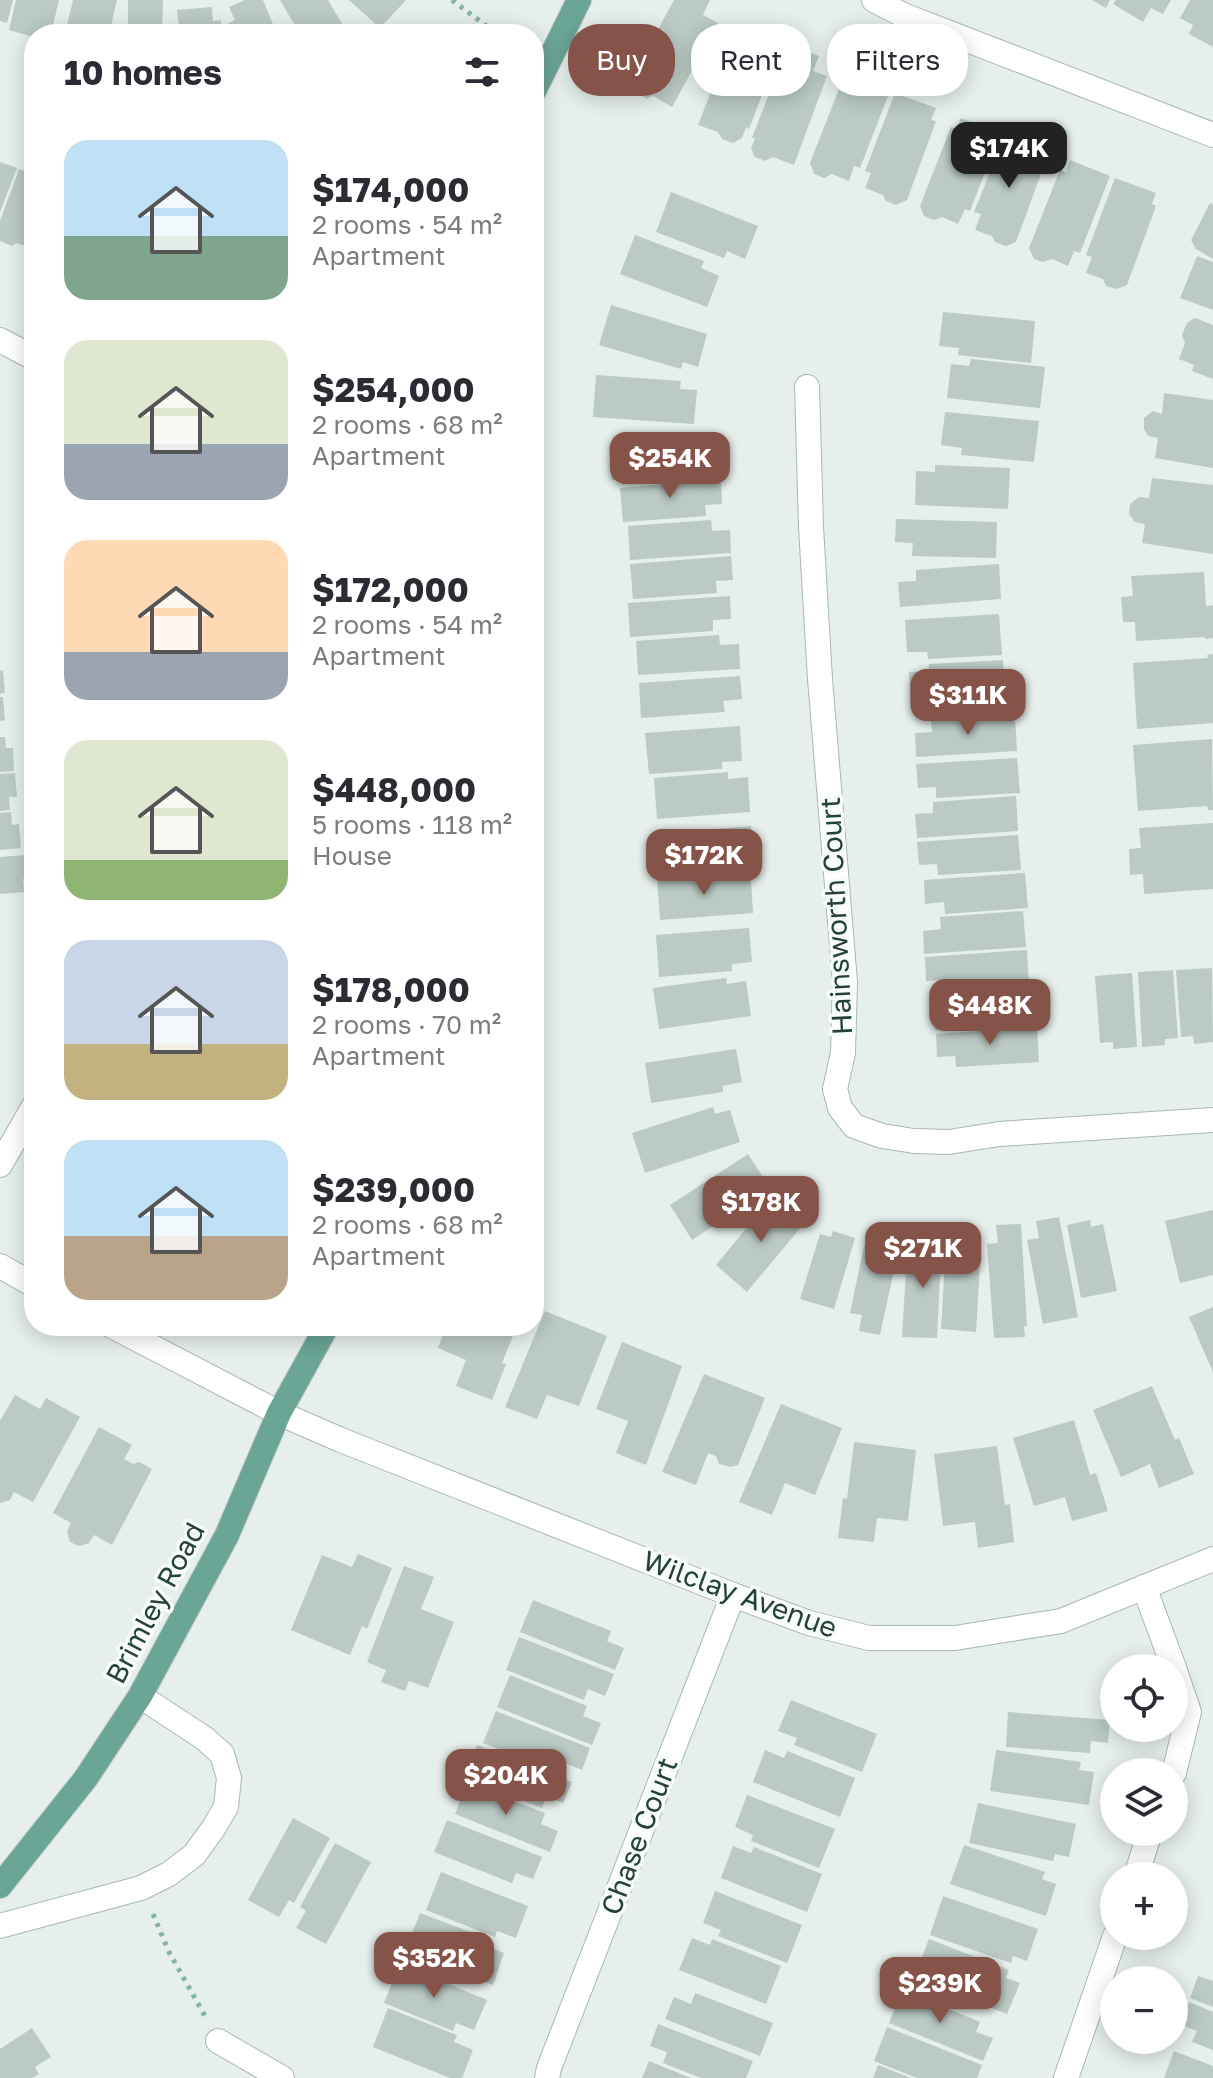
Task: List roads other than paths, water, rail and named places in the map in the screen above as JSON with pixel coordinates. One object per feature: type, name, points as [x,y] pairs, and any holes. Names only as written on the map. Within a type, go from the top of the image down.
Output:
[{"type":"main road","points":[[544,71],[579,0]]},
{"type":"main road","name":"Brimley Road","points":[[0,1886],[86,1778],[140,1696],[227,1535],[279,1413],[321,1336]]},
{"type":"street","points":[[874,0],[903,15],[1213,135]]},
{"type":"street","points":[[0,340],[24,353]]},
{"type":"street","name":"Hainsworth Court","points":[[807,387],[819,664],[845,982],[843,1053],[835,1089],[840,1108],[854,1126],[882,1136],[914,1141],[949,1142],[999,1134],[1213,1120]]},
{"type":"street","points":[[0,1165],[24,1123]]},
{"type":"street","points":[[0,1266],[24,1279]]},
{"type":"street","name":"Wilclay Avenue","points":[[131,1336],[279,1413],[341,1440],[733,1595],[809,1623],[869,1638],[955,1638],[1061,1621],[1213,1559]]},
{"type":"street","points":[[1144,1587],[1169,1654]]},
{"type":"street","name":"Chase Court","points":[[547,2078],[733,1595]]},
{"type":"street","points":[[0,1926],[141,1888],[169,1874],[194,1855],[226,1807],[229,1778],[222,1754],[204,1738],[140,1696]]},
{"type":"street","points":[[1066,2078],[1110,1950]]},
{"type":"street","points":[[218,2041],[282,2078]]}]
